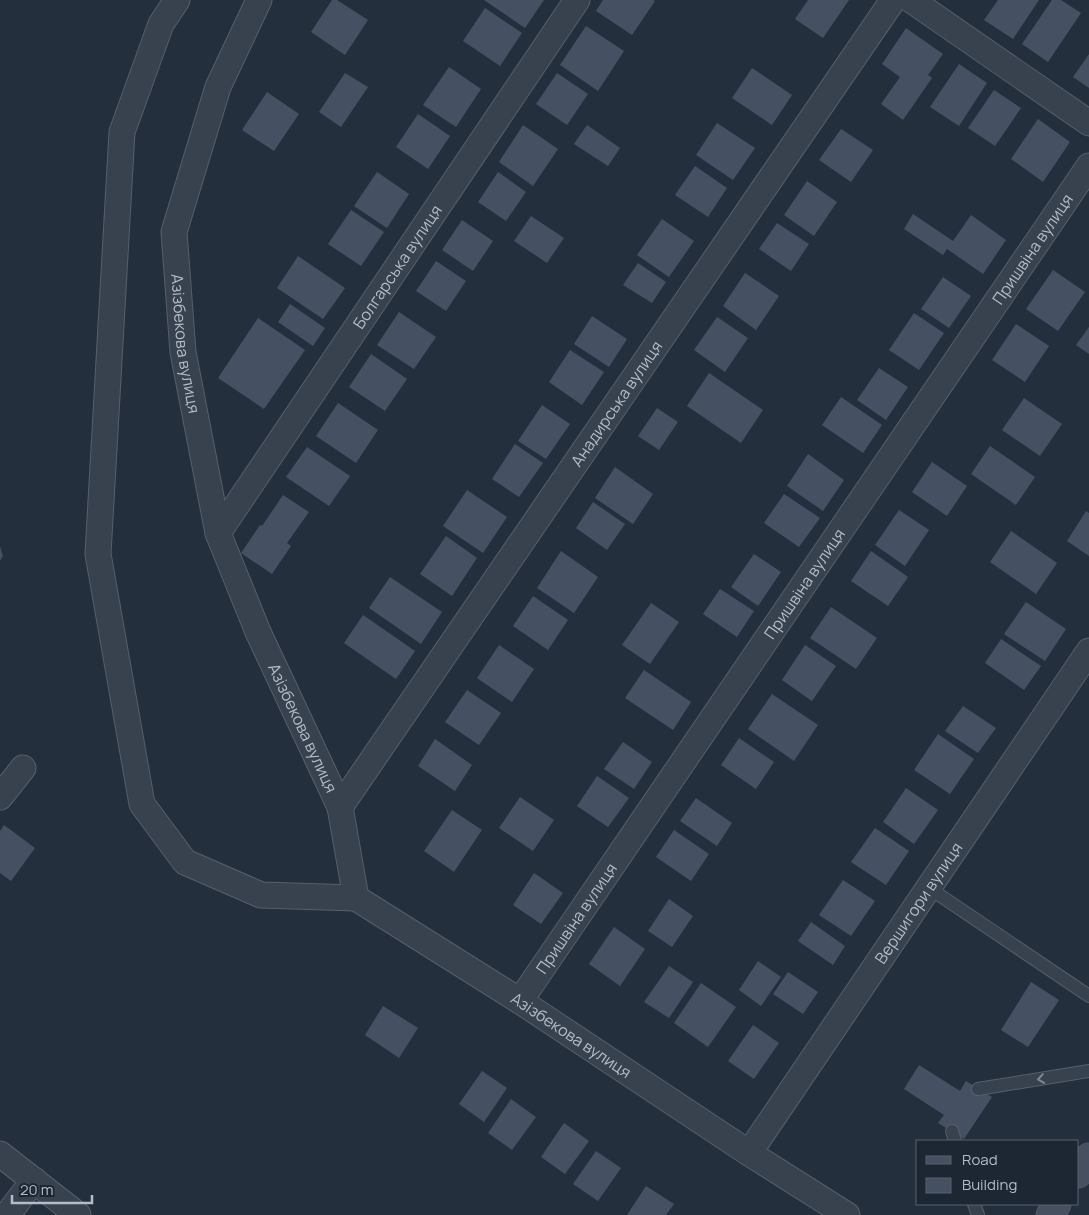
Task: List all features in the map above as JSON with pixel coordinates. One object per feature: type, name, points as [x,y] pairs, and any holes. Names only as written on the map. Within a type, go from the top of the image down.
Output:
[{"type":"street","points":[[177,0],[161,24],[122,132],[98,554],[142,804],[184,862],[261,895],[356,898]]},
{"type":"street","name":"Азізбекова вулиця","points":[[259,0],[218,87],[174,232],[183,352],[218,533],[258,632],[340,808],[356,898],[520,1001],[749,1153],[847,1215]]},
{"type":"street","name":"Болгарська вулиця","points":[[218,533],[577,0]]},
{"type":"street","name":"Анадирська вулиця","points":[[340,808],[893,0]]},
{"type":"street","points":[[911,0],[1089,123]]},
{"type":"street","name":"Пришвіна вулиця","points":[[520,1001],[1089,166]]},
{"type":"street","name":"Вершигори вулиця","points":[[749,1153],[1089,651]]},
{"type":"street","points":[[0,797],[23,768]]},
{"type":"street","points":[[0,1154],[78,1215]]},
{"type":"street","points":[[1079,1172],[1089,1157]]},
{"type":"street","points":[[6,1215],[34,1180]]},
{"type":"lane","points":[[929,888],[1089,996]]},
{"type":"lane","points":[[978,1089],[1089,1072]]},
{"type":"building","points":[[332,0],[337,0],[368,20],[345,55],[311,32]]},
{"type":"building","points":[[484,0],[544,0],[525,28]]},
{"type":"building","points":[[603,0],[655,1],[632,35],[596,11]]},
{"type":"building","points":[[808,0],[849,0],[823,38],[795,19]]},
{"type":"building","points":[[998,0],[1039,0],[1013,39],[984,20]]},
{"type":"building","points":[[1052,0],[1061,0],[1081,13],[1048,62],[1022,44]]},
{"type":"building","points":[[485,8],[522,33],[500,66],[463,41]]},
{"type":"building","points":[[586,26],[624,51],[598,91],[560,65]]},
{"type":"building","points":[[906,28],[943,54],[928,75],[932,78],[903,120],[881,104],[900,77],[882,64]]},
{"type":"building","points":[[1089,54],[1089,88],[1073,77]]},
{"type":"building","points":[[959,64],[987,83],[959,126],[930,107]]},
{"type":"building","points":[[449,67],[481,89],[456,127],[423,105]]},
{"type":"building","points":[[752,68],[792,95],[772,125],[732,98]]},
{"type":"building","points":[[345,73],[368,87],[341,127],[319,112]]},
{"type":"building","points":[[557,73],[588,94],[567,125],[536,104]]},
{"type":"building","points":[[994,90],[1021,108],[995,146],[968,128]]},
{"type":"building","points":[[267,92],[299,114],[274,151],[242,130]]},
{"type":"building","points":[[418,114],[450,136],[428,169],[396,147]]},
{"type":"building","points":[[1038,119],[1070,142],[1043,182],[1011,159]]},
{"type":"building","points":[[717,123],[755,148],[733,180],[696,155]]},
{"type":"building","points":[[523,125],[558,149],[533,186],[499,162]]},
{"type":"building","points":[[587,125],[620,148],[608,166],[574,144]]},
{"type":"building","points":[[841,129],[873,150],[851,182],[819,160]]},
{"type":"building","points":[[695,166],[727,188],[708,217],[675,195]]},
{"type":"building","points":[[377,172],[409,194],[387,228],[354,206]]},
{"type":"building","points":[[498,172],[526,192],[506,221],[478,202]]},
{"type":"building","points":[[807,181],[837,202],[814,236],[784,215]]},
{"type":"building","points":[[351,210],[384,232],[361,266],[328,244]]},
{"type":"building","points":[[913,214],[953,241],[971,215],[1006,240],[983,274],[947,249],[943,255],[904,229]]},
{"type":"building","points":[[531,216],[564,238],[547,263],[514,241]]},
{"type":"building","points":[[662,219],[694,241],[669,277],[637,255]]},
{"type":"building","points":[[462,220],[493,241],[473,271],[442,250]]},
{"type":"building","points":[[777,223],[809,244],[791,271],[759,249]]},
{"type":"building","points":[[298,256],[345,288],[323,319],[277,288]]},
{"type":"building","points":[[436,261],[466,281],[446,311],[416,291]]},
{"type":"building","points":[[638,263],[666,282],[652,303],[623,285]]},
{"type":"building","points":[[1053,270],[1085,292],[1058,331],[1026,309]]},
{"type":"building","points":[[745,273],[779,296],[756,330],[723,306]]},
{"type":"building","points":[[943,277],[971,296],[949,328],[921,309]]},
{"type":"building","points":[[290,304],[325,328],[313,346],[278,322]]},
{"type":"building","points":[[399,312],[436,337],[414,369],[377,345]]},
{"type":"building","points":[[914,313],[944,333],[919,370],[889,350]]},
{"type":"building","points":[[592,316],[627,339],[609,367],[574,344]]},
{"type":"building","points":[[717,317],[748,338],[725,372],[694,350]]},
{"type":"building","points":[[258,318],[305,350],[264,409],[218,378]]},
{"type":"building","points":[[1016,324],[1049,346],[1025,382],[992,360]]},
{"type":"building","points":[[1089,327],[1089,354],[1076,345]]},
{"type":"building","points":[[570,350],[604,372],[582,405],[549,382]]},
{"type":"building","points":[[371,354],[407,379],[385,411],[349,387]]},
{"type":"building","points":[[879,368],[908,387],[886,420],[857,400]]},
{"type":"building","points":[[709,373],[763,410],[741,443],[687,406]]},
{"type":"building","points":[[841,397],[882,425],[863,453],[822,425]]},
{"type":"building","points":[[1024,398],[1062,424],[1040,456],[1002,430]]},
{"type":"building","points":[[338,403],[378,430],[356,463],[316,436]]},
{"type":"building","points":[[542,405],[570,424],[546,459],[518,441]]},
{"type":"building","points":[[657,408],[678,422],[659,450],[638,436]]},
{"type":"building","points":[[515,444],[543,463],[519,497],[492,479]]},
{"type":"building","points":[[990,446],[1035,477],[1016,505],[971,474]]},
{"type":"building","points":[[307,447],[350,476],[329,506],[286,477]]},
{"type":"building","points":[[808,454],[844,480],[823,511],[787,486]]},
{"type":"building","points":[[932,462],[967,486],[947,516],[912,492]]},
{"type":"building","points":[[615,467],[653,494],[633,524],[595,498]]},
{"type":"building","points":[[467,490],[507,517],[483,553],[443,526]]},
{"type":"building","points":[[784,494],[820,518],[799,547],[764,523]]},
{"type":"building","points":[[283,495],[309,512],[287,543],[291,546],[272,574],[241,553]]},
{"type":"building","points":[[593,502],[625,524],[607,550],[576,528]]},
{"type":"building","points":[[899,510],[929,530],[905,566],[875,545]]},
{"type":"building","points":[[1086,511],[1089,513],[1089,556],[1067,541]]},
{"type":"building","points":[[1011,531],[1057,563],[1036,594],[990,562]]},
{"type":"building","points":[[446,536],[477,558],[452,596],[420,574]]},
{"type":"building","points":[[0,546],[3,556],[0,561]]},
{"type":"building","points":[[561,551],[598,577],[574,613],[537,588]]},
{"type":"building","points":[[871,551],[908,577],[888,606],[851,581]]},
{"type":"building","points":[[754,554],[781,572],[758,606],[731,587]]},
{"type":"building","points":[[390,577],[442,612],[421,644],[369,608]]},
{"type":"building","points":[[720,589],[754,611],[737,637],[703,614]]},
{"type":"building","points":[[533,596],[568,620],[548,650],[513,626]]},
{"type":"building","points":[[1026,602],[1066,629],[1045,661],[1004,634]]},
{"type":"building","points":[[651,603],[679,622],[650,664],[622,645]]},
{"type":"building","points":[[831,607],[877,638],[856,669],[810,638]]},
{"type":"building","points":[[363,615],[415,651],[396,679],[344,643]]},
{"type":"building","points":[[1001,639],[1041,666],[1024,690],[985,663]]},
{"type":"building","points":[[499,645],[534,669],[512,702],[477,678]]},
{"type":"building","points":[[805,645],[836,666],[812,701],[782,680]]},
{"type":"building","points":[[644,670],[691,702],[673,730],[625,698]]},
{"type":"building","points":[[467,690],[501,713],[479,745],[445,722]]},
{"type":"building","points":[[772,694],[818,725],[794,761],[748,729]]},
{"type":"building","points":[[963,706],[996,728],[978,753],[945,731]]},
{"type":"building","points":[[938,734],[974,759],[950,794],[914,770]]},
{"type":"building","points":[[739,738],[774,762],[756,789],[721,765]]},
{"type":"building","points":[[435,739],[472,765],[455,791],[418,766]]},
{"type":"building","points":[[623,742],[652,762],[634,789],[604,769]]},
{"type":"building","points":[[597,776],[629,798],[608,827],[577,806]]},
{"type":"building","points":[[906,788],[938,810],[914,844],[883,822]]},
{"type":"building","points":[[520,797],[554,820],[533,851],[499,828]]},
{"type":"building","points":[[696,798],[732,823],[717,846],[680,821]]},
{"type":"building","points":[[452,810],[482,830],[454,872],[424,851]]},
{"type":"building","points":[[4,825],[35,848],[11,881],[0,873],[0,831]]},
{"type":"building","points":[[875,828],[909,851],[886,885],[851,862]]},
{"type":"building","points":[[674,830],[709,854],[691,881],[656,857]]},
{"type":"building","points":[[534,873],[563,893],[541,924],[513,905]]},
{"type":"building","points":[[843,880],[875,901],[851,936],[819,915]]},
{"type":"building","points":[[669,899],[693,916],[672,947],[648,931]]},
{"type":"building","points":[[811,922],[845,946],[833,965],[798,941]]},
{"type":"building","points":[[614,927],[645,949],[620,986],[589,964]]},
{"type":"building","points":[[758,961],[781,977],[761,1006],[739,990]]},
{"type":"building","points":[[669,966],[693,982],[669,1018],[644,1002]]},
{"type":"building","points":[[788,972],[818,992],[803,1014],[773,994]]},
{"type":"building","points":[[1031,982],[1059,1000],[1028,1047],[1001,1030]]},
{"type":"building","points":[[701,983],[736,1007],[708,1047],[674,1023]]},
{"type":"building","points":[[383,1006],[418,1028],[399,1058],[365,1035]]},
{"type":"building","points":[[753,1025],[779,1043],[754,1079],[728,1061]]},
{"type":"building","points":[[919,1065],[960,1091],[966,1081],[992,1097],[964,1139],[938,1123],[944,1115],[904,1089]]},
{"type":"building","points":[[482,1071],[507,1088],[484,1122],[459,1104]]},
{"type":"building","points":[[511,1099],[536,1117],[512,1150],[488,1133]]},
{"type":"building","points":[[564,1123],[589,1141],[565,1174],[541,1157]]},
{"type":"building","points":[[596,1151],[621,1168],[598,1201],[573,1184]]},
{"type":"building","points":[[646,1186],[674,1204],[666,1215],[627,1215]]}]
